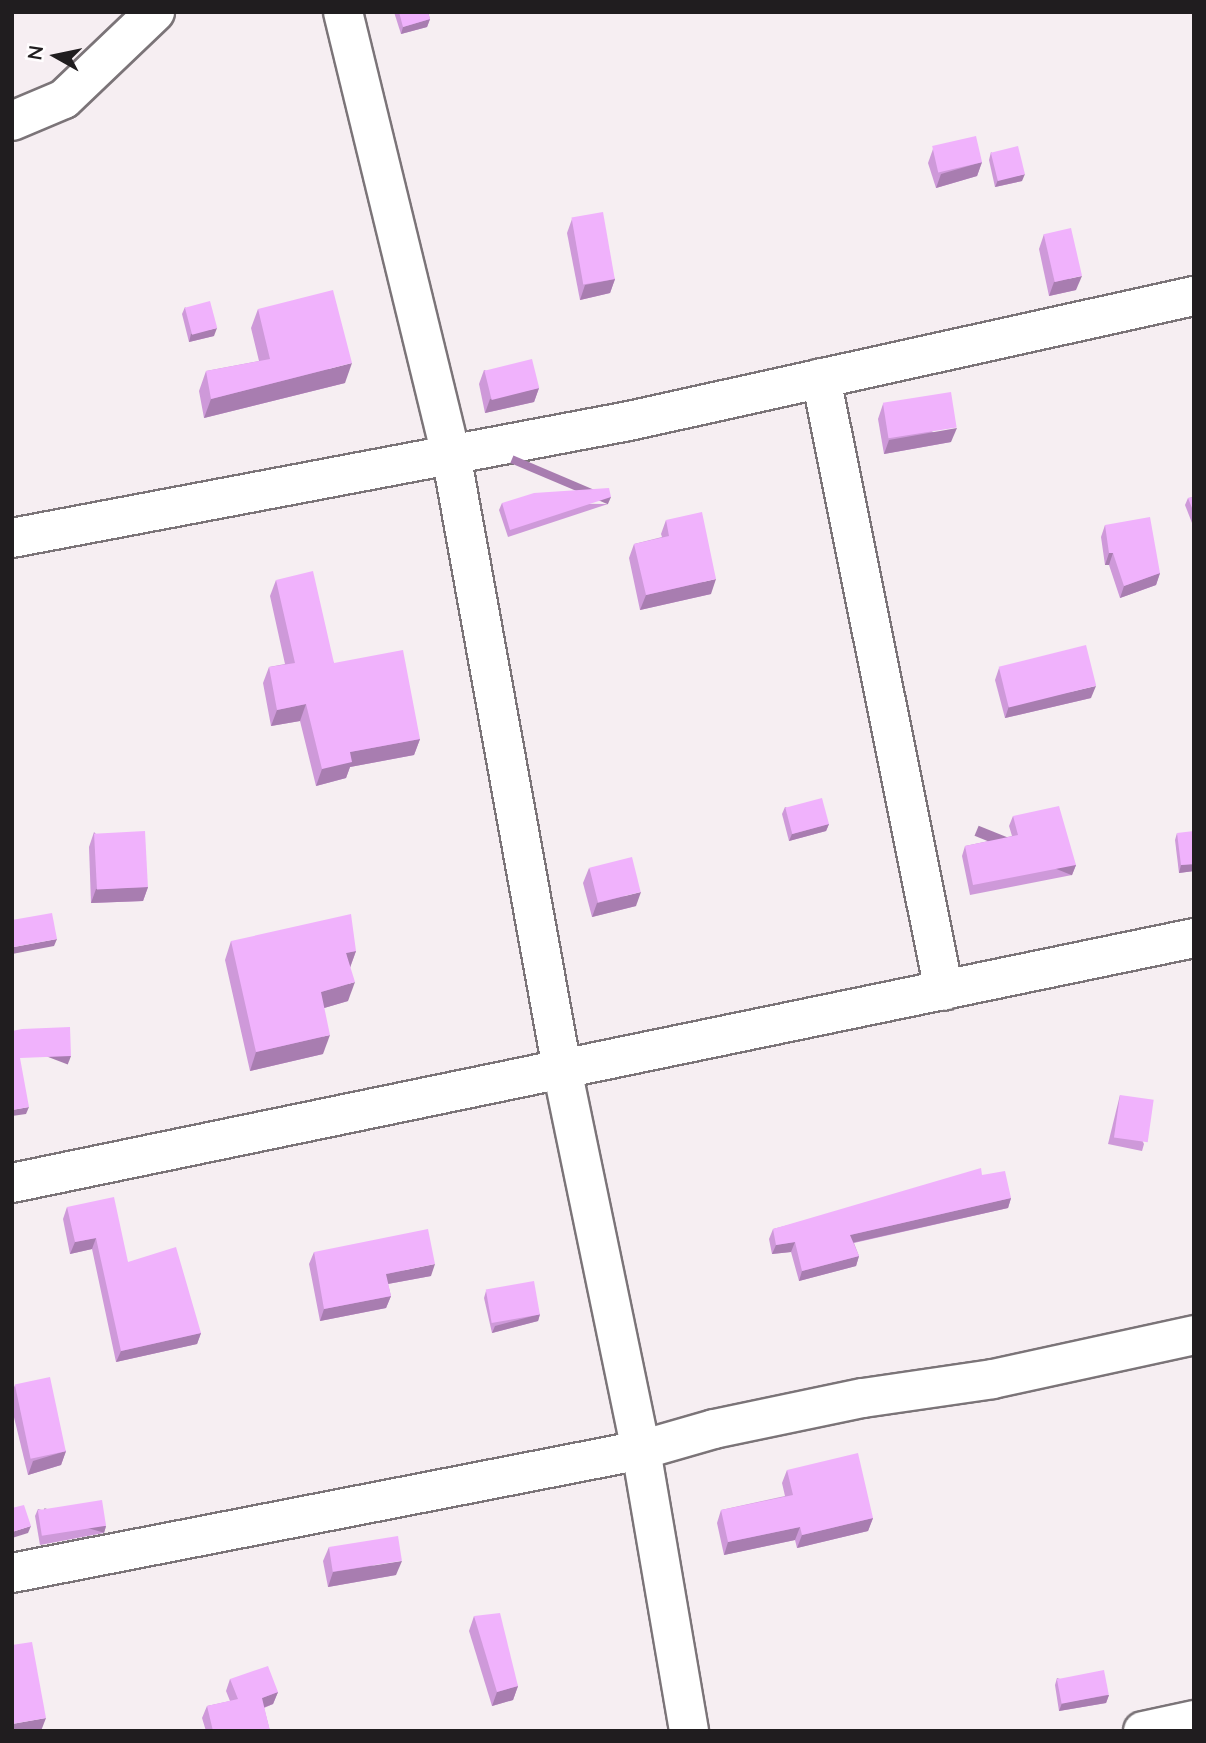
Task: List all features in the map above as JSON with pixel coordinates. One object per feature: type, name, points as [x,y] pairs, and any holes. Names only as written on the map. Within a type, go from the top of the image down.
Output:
[{"type":"street","points":[[12,121],[64,99],[155,12]]},
{"type":"street","points":[[343,12],[451,454],[562,1069],[641,1450],[689,1731]]},
{"type":"street","points":[[12,538],[451,454],[821,378],[1194,296]]},
{"type":"street","points":[[821,378],[944,991]]},
{"type":"street","points":[[12,1183],[1194,938]]},
{"type":"street","points":[[12,1573],[641,1450],[714,1429],[849,1400],[993,1379],[1194,1335]]},
{"type":"street","points":[[1143,1731],[1194,1720]]},
{"type":"building","points":[[399,12],[428,12],[430,19],[403,27]]},
{"type":"building","points":[[976,136],[982,162],[938,172],[932,146]]},
{"type":"building","points":[[1018,146],[1025,174],[998,181],[991,153]]},
{"type":"building","points":[[603,212],[615,279],[583,285],[571,218]]},
{"type":"building","points":[[1071,228],[1082,276],[1055,282],[1044,234]]},
{"type":"building","points":[[333,290],[352,363],[211,399],[206,371],[270,359],[258,309]]},
{"type":"building","points":[[210,301],[217,328],[192,335],[185,308]]},
{"type":"building","points":[[532,359],[539,388],[492,400],[484,371]]},
{"type":"building","points":[[951,392],[957,428],[888,438],[883,403]]},
{"type":"building","points":[[609,488],[611,497],[510,530],[502,503],[534,493]]},
{"type":"building","points":[[1194,497],[1194,513],[1188,498]]},
{"type":"building","points":[[702,512],[716,579],[646,595],[634,544],[669,536],[666,520]]},
{"type":"building","points":[[1150,517],[1160,573],[1124,586],[1113,553],[1109,553],[1105,525]]},
{"type":"building","points":[[313,571],[334,663],[403,650],[420,739],[350,752],[352,762],[322,769],[306,704],[277,710],[269,667],[295,663],[276,580]]},
{"type":"building","points":[[1086,645],[1096,686],[1009,708],[999,667]]},
{"type":"building","points":[[822,798],[829,824],[792,834],[785,808]]},
{"type":"building","points":[[1059,806],[1076,865],[973,885],[965,846],[1018,835],[1013,816]]},
{"type":"building","points":[[145,831],[148,887],[97,890],[94,834]]},
{"type":"building","points":[[1194,831],[1194,864],[1181,865],[1177,833]]},
{"type":"building","points":[[632,857],[641,892],[598,903],[589,868]]},
{"type":"building","points":[[52,913],[57,939],[14,947],[12,920]]},
{"type":"building","points":[[351,914],[356,951],[346,953],[355,982],[321,992],[330,1035],[256,1052],[231,941]]},
{"type":"building","points":[[70,1027],[71,1056],[20,1058],[29,1107],[12,1110],[12,1031]]},
{"type":"building","points":[[1120,1095],[1154,1100],[1148,1142],[1114,1138]]},
{"type":"building","points":[[981,1168],[982,1175],[1005,1171],[1011,1198],[850,1235],[859,1256],[802,1271],[795,1242],[776,1245],[773,1229]]},
{"type":"building","points":[[114,1197],[128,1262],[176,1247],[201,1333],[121,1351],[96,1238],[75,1242],[67,1207]]},
{"type":"building","points":[[428,1229],[435,1264],[386,1274],[391,1296],[324,1309],[314,1252]]},
{"type":"building","points":[[534,1281],[540,1314],[492,1323],[486,1290]]},
{"type":"building","points":[[50,1377],[66,1451],[31,1459],[15,1384]]},
{"type":"building","points":[[858,1453],[873,1518],[802,1535],[800,1527],[728,1542],[721,1510],[793,1495],[787,1470]]},
{"type":"building","points":[[102,1500],[106,1526],[42,1536],[38,1510]]},
{"type":"building","points":[[24,1505],[31,1526],[12,1532],[12,1508]]},
{"type":"building","points":[[398,1536],[402,1561],[333,1572],[329,1547]]},
{"type":"building","points":[[500,1613],[518,1686],[497,1692],[474,1616]]},
{"type":"building","points":[[32,1642],[46,1718],[12,1724],[12,1645]]},
{"type":"building","points":[[268,1666],[278,1692],[262,1698],[270,1731],[213,1731],[207,1706],[238,1699],[230,1679]]},
{"type":"building","points":[[1104,1670],[1109,1695],[1062,1704],[1057,1679]]}]
